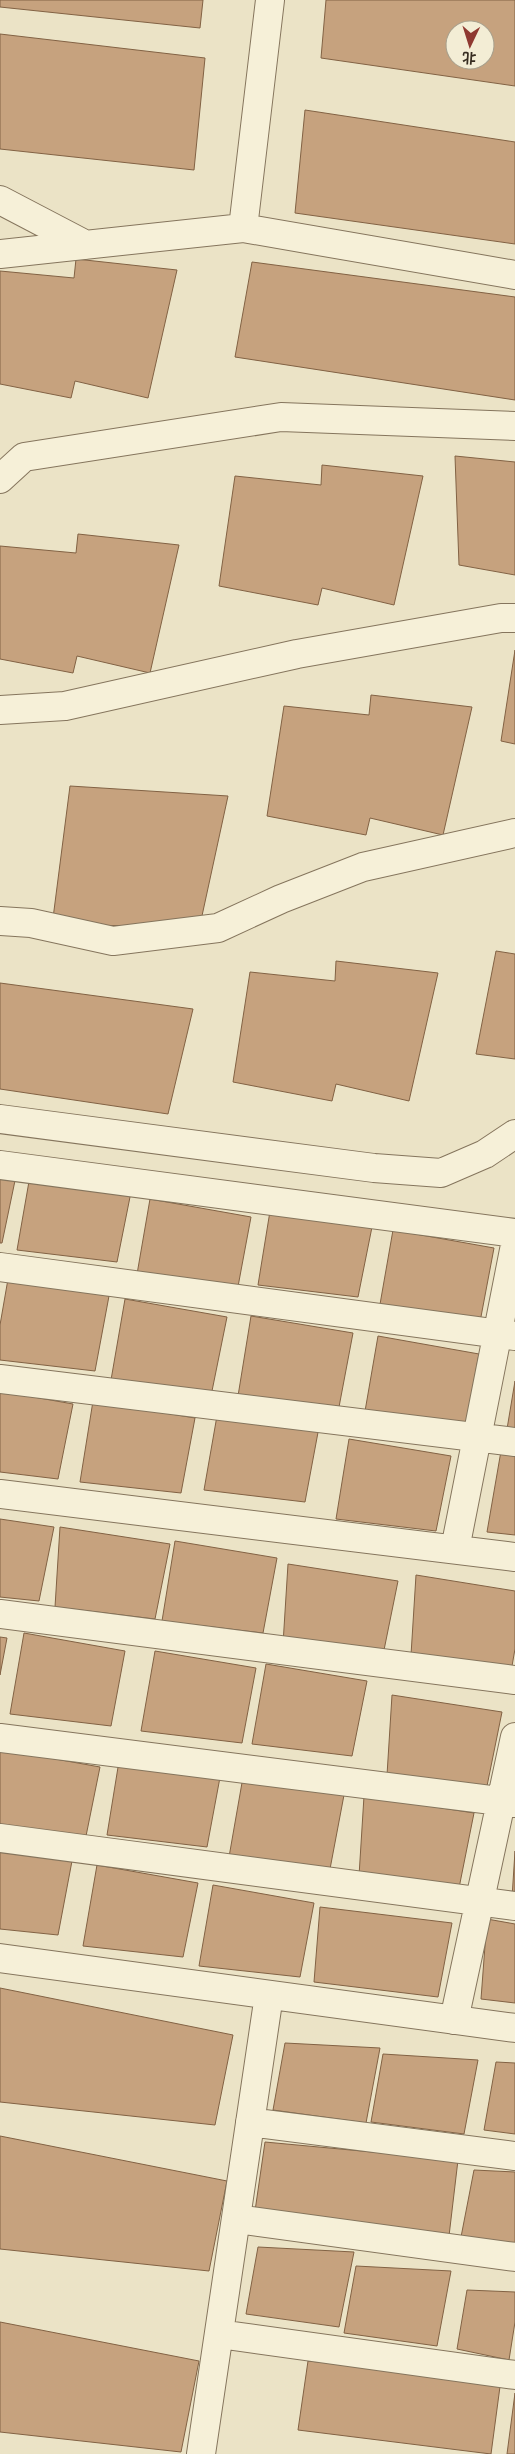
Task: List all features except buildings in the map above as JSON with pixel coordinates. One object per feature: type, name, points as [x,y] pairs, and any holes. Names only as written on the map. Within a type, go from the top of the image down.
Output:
[{"type":"street","points":[[243,228],[270,0]]},
{"type":"street","points":[[0,200],[86,245]]},
{"type":"street","points":[[0,254],[243,228],[515,275]]},
{"type":"street","points":[[0,479],[24,457],[281,417],[515,426]]},
{"type":"street","points":[[0,710],[65,706],[297,654],[500,618],[515,618]]},
{"type":"street","points":[[0,921],[31,923],[113,941],[218,928],[281,899],[363,867],[511,841]]},
{"type":"street","points":[[0,1119],[374,1168],[441,1173],[485,1154],[515,1134]]},
{"type":"street","points":[[0,1165],[515,1233]]},
{"type":"street","points":[[455,1549],[477,1438],[506,1334],[515,1245]]},
{"type":"street","points":[[0,1267],[506,1334]]},
{"type":"street","points":[[0,1379],[515,1442]]},
{"type":"street","points":[[0,1494],[515,1557]]},
{"type":"street","points":[[0,1614],[515,1680]]},
{"type":"street","points":[[454,2020],[479,1901],[508,1802],[515,1737]]},
{"type":"street","points":[[0,1738],[508,1802]]},
{"type":"street","points":[[0,1838],[515,1906]]},
{"type":"street","points":[[0,1958],[515,2028]]},
{"type":"street","points":[[201,2454],[269,1995]]},
{"type":"street","points":[[250,2122],[515,2156]]},
{"type":"street","points":[[236,2219],[515,2257]]},
{"type":"street","points":[[219,2334],[515,2374]]}]
